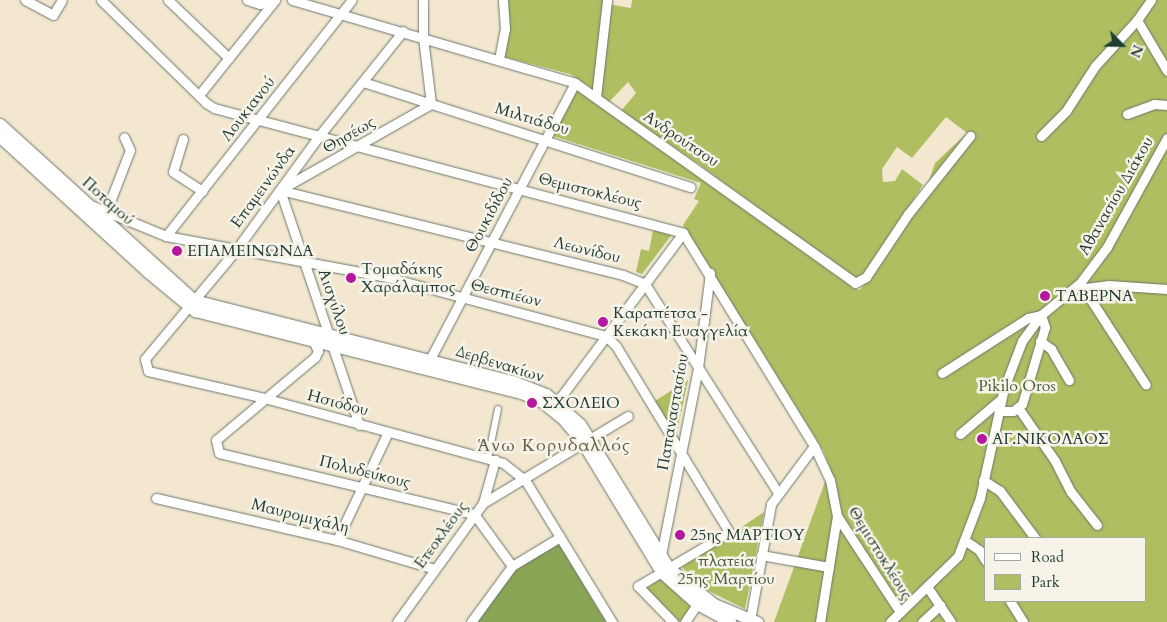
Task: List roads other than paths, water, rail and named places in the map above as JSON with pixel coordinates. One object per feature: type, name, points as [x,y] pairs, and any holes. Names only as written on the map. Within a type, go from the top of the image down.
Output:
[{"type":"street","points":[[25,0],[53,15],[62,0]]},
{"type":"street","name":"Θεμιστοκλέους","points":[[101,0],[214,108],[520,188],[683,233],[710,273],[814,446],[830,480],[837,516],[900,612]]},
{"type":"street","points":[[168,0],[229,58]]},
{"type":"street","points":[[247,0],[260,4],[268,0]]},
{"type":"street","points":[[199,95],[275,0]]},
{"type":"street","name":"Ανδρούτσου","points":[[292,0],[499,59],[575,83],[855,282],[866,277],[908,214],[970,136]]},
{"type":"street","name":"Λουκιανού","points":[[166,236],[352,0]]},
{"type":"street","points":[[423,0],[423,37],[431,104]]},
{"type":"street","points":[[499,59],[505,29],[504,0]]},
{"type":"street","points":[[596,97],[607,0]]},
{"type":"street","points":[[1041,136],[1066,111],[1095,66],[1137,20],[1151,0]]},
{"type":"street","points":[[1137,20],[1167,71]]},
{"type":"street","name":"Επαμεινώνδα","points":[[144,359],[236,250],[320,136],[403,31]]},
{"type":"street","name":"Μιλτιάδου","points":[[363,82],[546,139],[691,187]]},
{"type":"street","name":"Θουκιδίδου","points":[[429,361],[575,83]]},
{"type":"street","name":"Θησέως","points":[[280,190],[431,104]]},
{"type":"street","points":[[1127,114],[1154,104],[1167,105]]},
{"type":"street","name":"Ποταμού","points":[[0,124],[192,304]]},
{"type":"street","name":"Ποταμού","points":[[0,136],[192,304]]},
{"type":"street","points":[[106,212],[130,150],[124,137]]},
{"type":"street","points":[[183,139],[173,172],[202,191]]},
{"type":"street","name":"Αθανασίου Διάκου","points":[[890,622],[928,588],[958,556],[966,541],[983,480],[1000,400],[1022,341],[1041,315],[1083,285],[1111,241],[1167,139]]},
{"type":"street","name":"Λεωνίδου","points":[[280,190],[623,275],[645,284]]},
{"type":"street","name":"Αισχύλου","points":[[280,190],[359,425]]},
{"type":"street","name":"Θεσπιέων","points":[[86,203],[166,236],[236,250],[303,259],[462,297],[606,336]]},
{"type":"street","points":[[556,402],[683,233]]},
{"type":"street","name":"Παπαναστασίου","points":[[661,555],[698,368],[710,273]]},
{"type":"street","points":[[645,284],[778,493]]},
{"type":"street","points":[[1083,285],[1167,289]]},
{"type":"street","points":[[1083,285],[1146,385]]},
{"type":"street","name":"Δερβενακίων","points":[[192,304],[331,340],[532,397],[563,418],[586,440],[661,555],[666,570],[705,598],[753,621]]},
{"type":"street","name":"Δερβενακίων","points":[[192,304],[313,341],[331,340],[523,384],[556,402],[570,412],[666,570],[697,604],[731,622]]},
{"type":"street","points":[[942,373],[1028,318],[1041,315],[1045,322],[1018,409]]},
{"type":"street","points":[[606,336],[616,346],[729,532],[638,586],[672,622]]},
{"type":"street","points":[[264,398],[315,357],[318,352],[313,341]]},
{"type":"street","points":[[1040,341],[1051,349],[1068,380]]},
{"type":"street","name":"Ησιόδου","points":[[144,359],[148,371],[264,398],[491,459],[525,480]]},
{"type":"street","name":"Πολυδεύκους","points":[[264,398],[216,440],[219,453],[474,514]]},
{"type":"street","points":[[960,434],[1000,400]]},
{"type":"street","points":[[491,459],[498,409]]},
{"type":"street","points":[[998,410],[1018,409]]},
{"type":"street","points":[[1018,409],[1055,460],[1071,492],[1097,525]]},
{"type":"street","points":[[483,503],[525,480],[586,440],[628,416]]},
{"type":"street","points":[[337,540],[388,432]]},
{"type":"street","points":[[753,621],[761,555],[771,504],[814,446]]},
{"type":"street","name":"Ετεοκλέους","points":[[401,621],[436,568],[483,503],[491,459]]},
{"type":"street","points":[[525,480],[612,622]]},
{"type":"street","points":[[983,480],[1000,491],[1034,537]]},
{"type":"street","name":"Μαυρομιχάλη","points":[[156,498],[337,540],[436,568]]},
{"type":"street","points":[[474,514],[512,566]]},
{"type":"street","points":[[820,622],[837,516]]},
{"type":"street","points":[[471,622],[512,566],[560,537]]},
{"type":"street","points":[[966,541],[979,550],[984,558]]},
{"type":"street","points":[[761,555],[829,567]]},
{"type":"street","points":[[928,588],[951,622]]},
{"type":"street","points":[[1011,602],[1023,622]]},
{"type":"street","points":[[685,622],[697,604]]},
{"type":"street","points":[[922,622],[940,605]]},
{"type":"place","name":"ΕΠΑΜΕΙΝΩΝΔΑ","points":[[177,251]]},
{"type":"place","name":"Τομαδάκης Χαράλαμπος","points":[[351,278]]},
{"type":"place","name":"ΤΑΒΕΡΝΑ","points":[[1045,296]]},
{"type":"place","name":"Καραπέτσα - Κεκάκη Ευαγγελία","points":[[603,322]]},
{"type":"place","name":"ΣΧΟΛΕΙΟ","points":[[532,403]]},
{"type":"place","name":"ΑΓ.ΝΙΚΟΛΑΟΣ","points":[[982,439]]},
{"type":"place","name":"25ης ΜΑΡΤΙΟΥ","points":[[680,535]]},
{"type":"district","name":"Άνω Κορυδαλλός","points":[[554,446]]},
{"type":"park label","name":"Pikilo Oros","points":[[1017,386]]},
{"type":"park label","name":"πλατεία 25ης Μαρτίου","points":[[726,570]]}]
